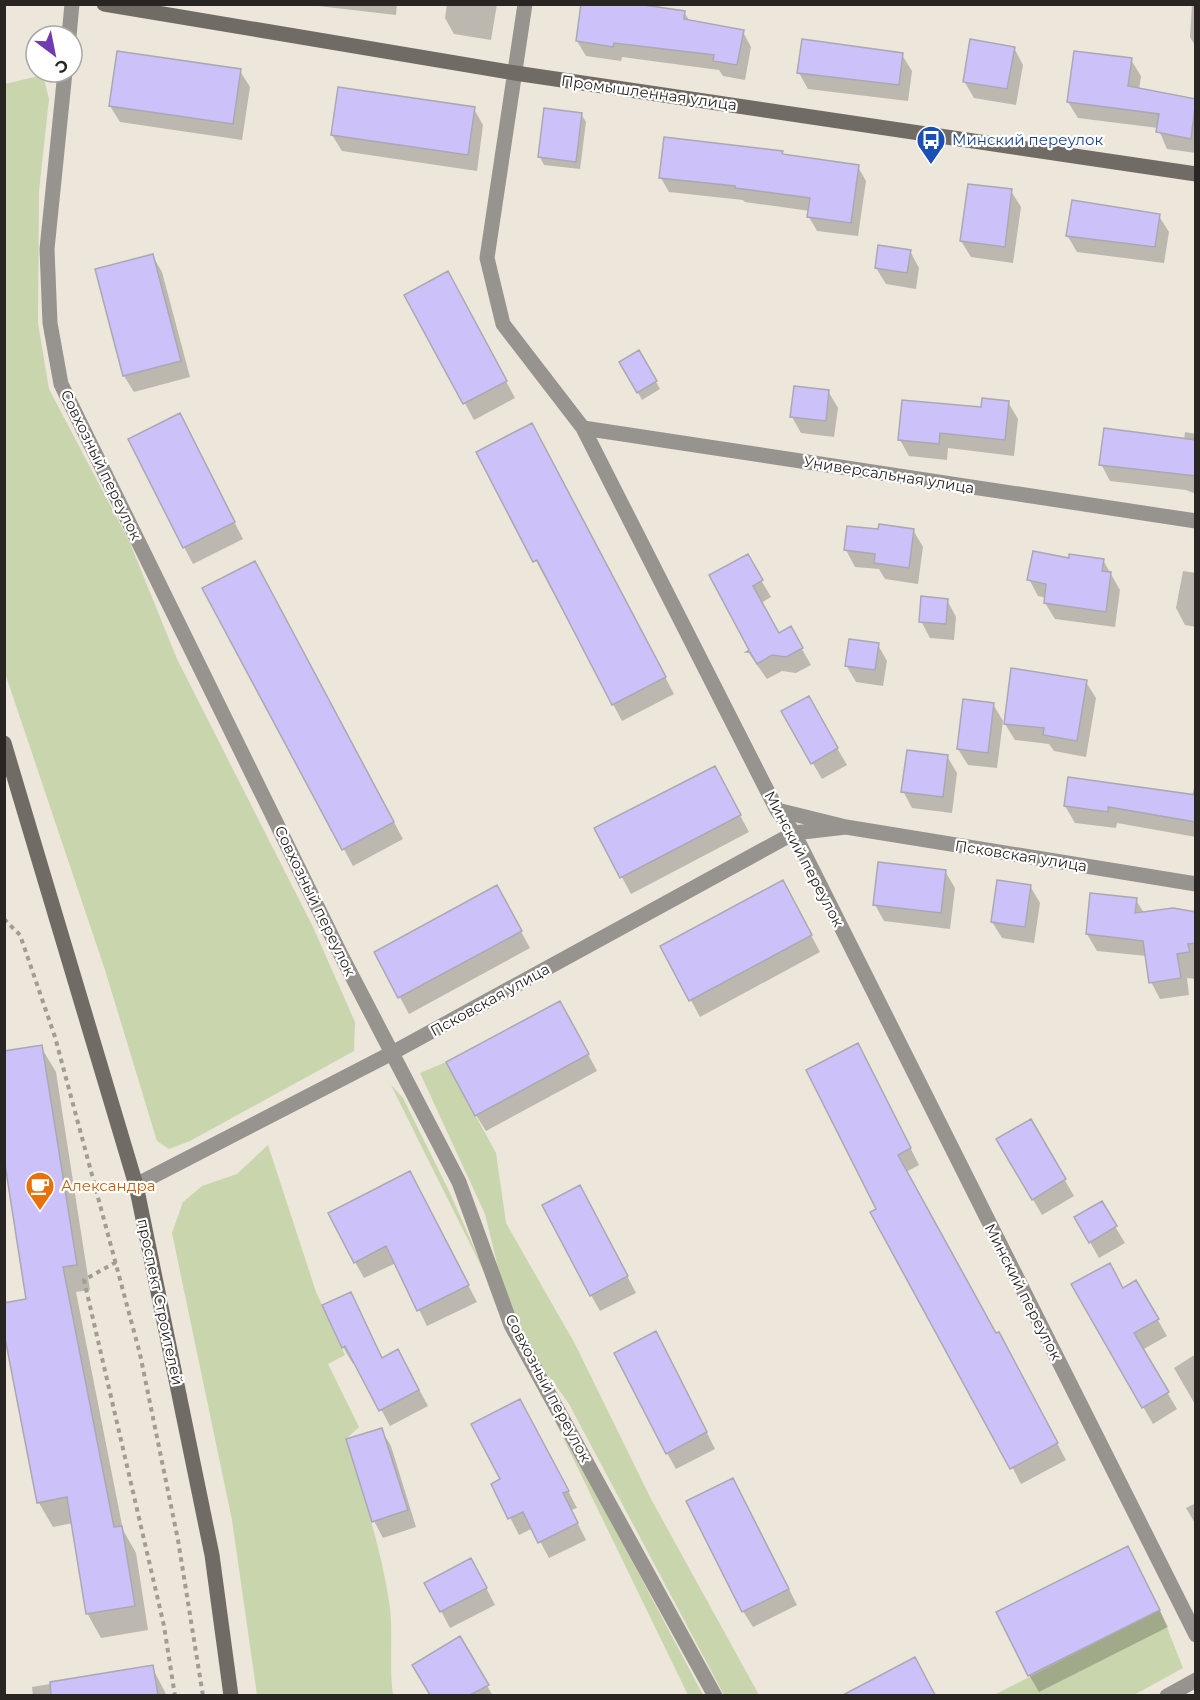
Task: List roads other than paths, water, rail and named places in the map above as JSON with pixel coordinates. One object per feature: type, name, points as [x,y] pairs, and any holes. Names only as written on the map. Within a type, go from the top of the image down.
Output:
[{"type":"main road","name":"Промышленная улица","points":[[104,4],[515,73],[1196,174]]},
{"type":"main road","name":"проспект Строителей","points":[[4,743],[136,1185],[212,1555],[231,1695]]},
{"type":"street","points":[[70,24],[72,4]]},
{"type":"street","name":"Минский переулок","points":[[525,4],[487,258],[503,324],[583,428],[777,810],[794,833],[1196,1635]]},
{"type":"street","name":"Совхозный переулок","points":[[64,84],[47,249],[50,323],[61,384],[341,955],[459,1182],[511,1325],[715,1695]]},
{"type":"street","name":"Универсальная улица","points":[[583,428],[1196,521]]},
{"type":"street","name":"Псковская улица","points":[[777,810],[846,827],[1196,884]]},
{"type":"street","name":"Псковская улица","points":[[136,1185],[392,1053],[794,833],[846,827]]},
{"type":"street","points":[[1167,1695],[1196,1680]]},
{"type":"place","name":"Минский переулок","points":[[931,166]]},
{"type":"place","name":"Александра","points":[[40,1212]]}]
